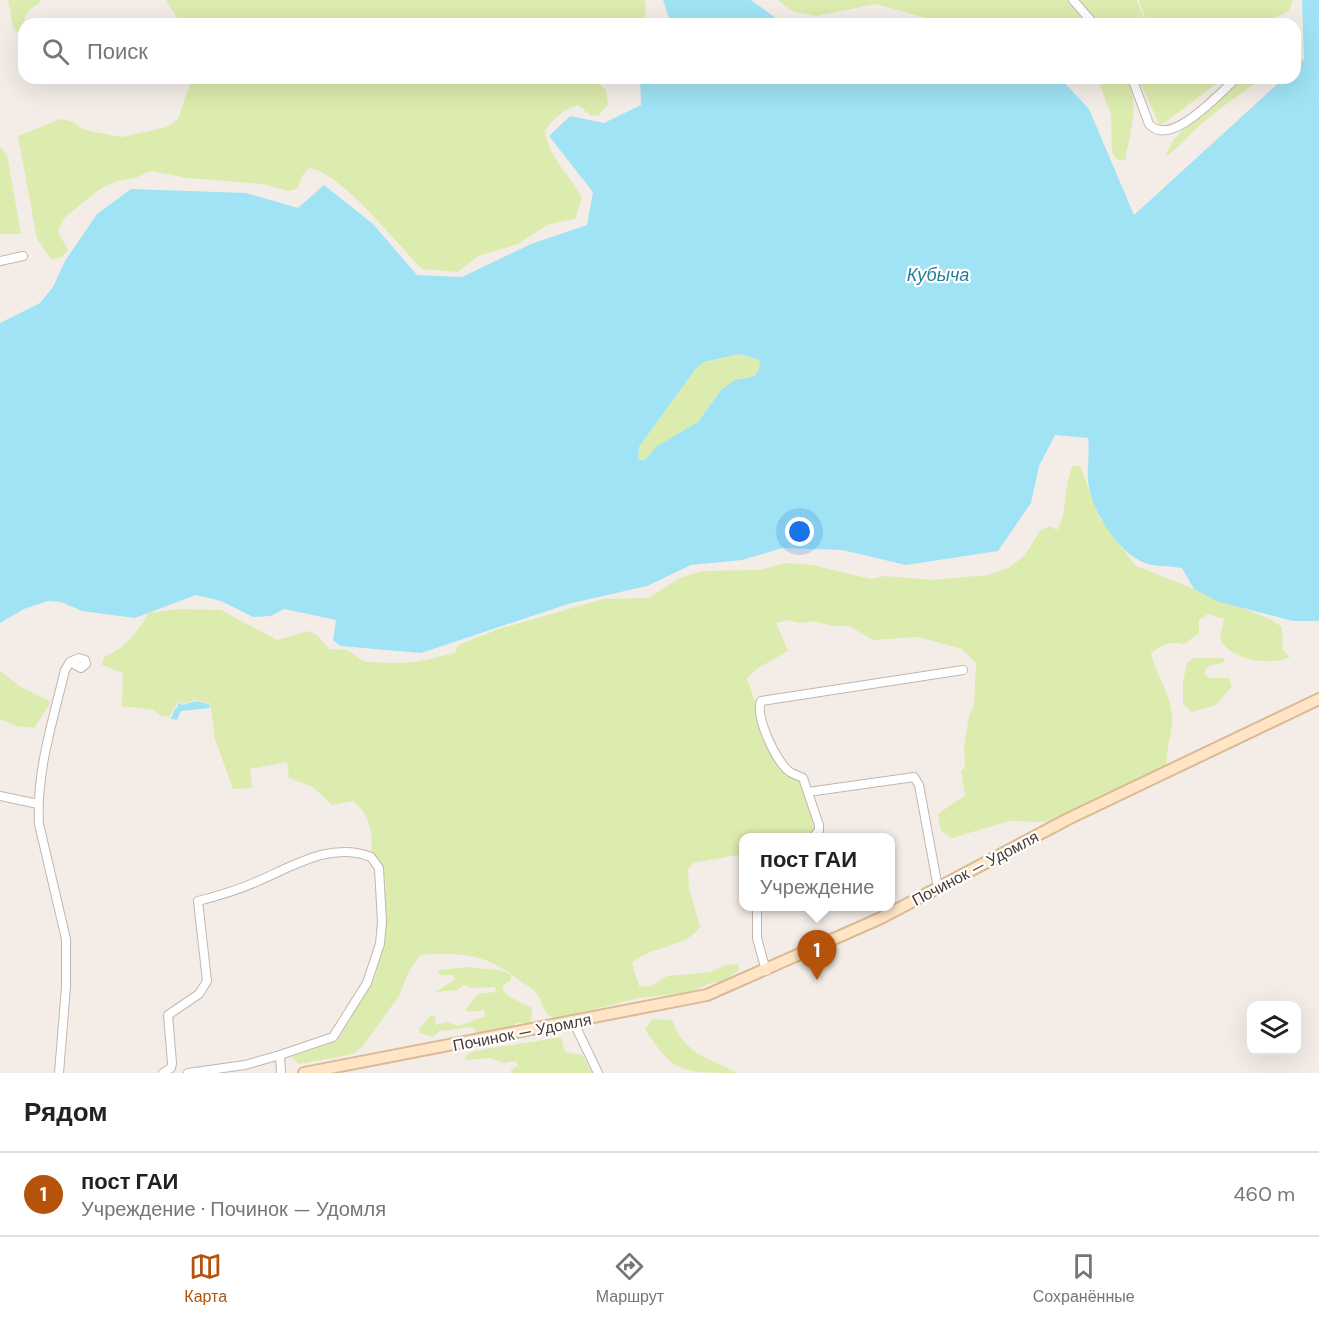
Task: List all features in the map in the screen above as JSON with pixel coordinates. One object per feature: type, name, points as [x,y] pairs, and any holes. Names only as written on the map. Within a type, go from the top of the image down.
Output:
[{"type":"main road","name":"Починок — Удомля","points":[[895,911],[1068,819],[1319,699]]},
{"type":"main road","name":"Починок — Удомля","points":[[304,1073],[574,1023],[707,995],[894,911]]},
{"type":"street","points":[[1073,0],[1089,18]]},
{"type":"street","points":[[1134,84],[1149,124],[1153,129],[1166,131],[1176,129],[1187,121],[1230,84]]},
{"type":"street","points":[[0,261],[22,256]]},
{"type":"street","points":[[59,1073],[66,987],[66,939],[39,824],[38,804],[48,741],[65,670],[70,662]]},
{"type":"street","points":[[817,833],[819,825],[803,778],[790,772],[776,756],[763,724],[759,708],[761,701],[963,670]]},
{"type":"street","points":[[808,792],[914,777],[919,785],[938,888]]},
{"type":"street","points":[[0,796],[38,804]]},
{"type":"street","points":[[163,1073],[171,1068],[172,1063],[168,1015],[199,994],[207,981],[198,901],[255,883],[314,856],[356,852],[370,857],[379,868],[382,922],[380,944],[367,983],[333,1037],[245,1065],[188,1073]]},
{"type":"street","points":[[757,911],[757,938],[765,970]]},
{"type":"street","points":[[574,1023],[598,1073]]},
{"type":"street","points":[[280,1055],[281,1073]]},
{"type":"green space","points":[[8,0],[40,0],[39,4],[29,10],[25,18],[18,18],[18,33],[13,27]]},
{"type":"green space","points":[[166,0],[645,0],[646,9],[644,18],[177,18]]},
{"type":"green space","points":[[777,0],[1137,0],[1144,18],[926,18],[876,4],[817,16],[795,12]]},
{"type":"green space","points":[[1139,0],[1293,0],[1289,11],[1274,18],[1145,18]]},
{"type":"green space","points":[[190,84],[600,84],[606,90],[608,104],[599,115],[591,116],[578,105],[573,107],[555,119],[545,131],[555,158],[582,198],[575,219],[549,224],[518,244],[478,256],[458,272],[422,269],[352,195],[337,182],[309,168],[302,176],[298,188],[289,191],[262,184],[188,178],[151,171],[135,178],[117,181],[100,189],[63,219],[58,232],[68,250],[62,257],[52,260],[37,239],[18,136],[61,119],[71,121],[84,130],[122,137],[167,127],[178,119]]},
{"type":"green space","points":[[1099,84],[1129,84],[1133,98],[1133,119],[1125,161],[1116,159],[1112,151],[1111,114]]},
{"type":"green space","points":[[1141,84],[1216,84],[1160,126]]},
{"type":"green space","points":[[1224,84],[1255,84],[1215,113],[1165,157],[1173,140],[1204,110],[1209,96]]},
{"type":"green space","points":[[0,147],[7,155],[21,234],[0,234]]},
{"type":"green space","points":[[740,354],[759,360],[760,367],[755,376],[739,379],[721,390],[698,422],[657,446],[645,460],[638,460],[639,447],[696,368],[702,363]]},
{"type":"green space","points":[[1073,466],[1080,466],[1100,519],[1136,566],[1270,619],[1282,627],[1283,650],[1290,657],[1282,660],[1262,661],[1242,657],[1225,646],[1220,639],[1224,619],[1208,614],[1199,620],[1199,633],[1184,644],[1166,644],[1151,653],[1171,707],[1172,728],[1167,765],[1047,822],[1009,821],[952,838],[941,831],[938,814],[965,795],[961,771],[965,768],[964,746],[969,717],[974,705],[976,663],[962,649],[918,637],[873,640],[849,626],[833,626],[813,621],[800,623],[787,620],[776,623],[788,651],[758,668],[747,678],[773,757],[782,770],[804,782],[818,825],[816,833],[739,833],[739,855],[693,863],[688,870],[689,888],[700,927],[686,939],[640,957],[632,963],[639,986],[650,987],[667,976],[711,972],[726,965],[738,964],[739,970],[725,981],[711,983],[688,993],[638,998],[555,1019],[545,1010],[534,991],[498,966],[463,955],[420,955],[408,973],[399,996],[362,1047],[353,1054],[299,1064],[291,1057],[337,1041],[375,978],[385,931],[383,904],[386,886],[382,865],[371,853],[372,839],[367,818],[353,801],[332,805],[313,787],[289,778],[287,762],[250,769],[252,788],[233,789],[215,739],[210,703],[196,700],[182,704],[179,700],[169,717],[161,716],[153,710],[122,706],[123,673],[102,665],[104,657],[119,649],[130,639],[149,613],[177,609],[221,610],[277,640],[309,631],[318,636],[329,649],[347,650],[365,662],[398,663],[416,662],[455,653],[458,645],[499,629],[603,599],[648,598],[680,578],[702,571],[758,570],[787,563],[812,565],[871,579],[885,576],[932,580],[988,575],[1009,568],[1025,555],[1040,531],[1049,526],[1057,530],[1063,515]]},
{"type":"green space","points":[[1195,658],[1224,658],[1224,662],[1207,667],[1204,673],[1208,678],[1229,678],[1232,686],[1216,705],[1192,712],[1183,704],[1183,683],[1187,662]]},
{"type":"green space","points":[[0,671],[19,686],[51,702],[34,728],[16,726],[0,719]]},
{"type":"green space","points":[[468,967],[496,970],[511,975],[511,980],[503,986],[503,990],[508,996],[532,1008],[531,1023],[516,1023],[512,1028],[479,1035],[472,1027],[440,1031],[433,1037],[420,1033],[419,1029],[431,1015],[436,1017],[435,1025],[447,1022],[458,1026],[485,1016],[484,1010],[470,1012],[465,1010],[478,994],[495,992],[496,987],[471,988],[464,985],[457,990],[435,992],[456,979],[453,975],[440,975],[438,970]]},
{"type":"green space","points":[[653,1019],[672,1020],[684,1041],[698,1054],[737,1073],[691,1071],[681,1068],[663,1054],[645,1029]]},
{"type":"green space","points":[[561,1037],[565,1052],[582,1055],[592,1073],[511,1073],[511,1070],[518,1066],[516,1061],[504,1063],[490,1058],[468,1060],[465,1058],[467,1054],[475,1051]]},
{"type":"water","points":[[663,0],[751,0],[776,18],[669,18]]},
{"type":"water","name":"Кубыча","points":[[1302,0],[1319,0],[1319,621],[1293,621],[1219,602],[1194,589],[1182,568],[1149,564],[1135,558],[1107,529],[1094,504],[1088,480],[1088,438],[1055,435],[1039,466],[1031,503],[998,551],[906,565],[842,550],[783,548],[742,560],[691,565],[647,586],[568,604],[421,653],[340,646],[333,640],[336,620],[284,609],[271,616],[253,617],[221,601],[196,595],[135,618],[82,611],[61,602],[48,601],[24,609],[0,623],[0,323],[40,303],[53,287],[65,261],[97,214],[131,189],[246,193],[298,208],[324,185],[373,224],[417,275],[462,277],[531,244],[587,225],[593,192],[549,136],[570,116],[604,123],[641,105],[640,84],[1066,84],[1089,109],[1134,215],[1277,84],[1301,84],[1301,62],[1304,59]],"holes":[[[740,354],[759,360],[760,367],[755,376],[735,380],[721,390],[698,422],[657,446],[645,460],[638,460],[639,447],[696,368],[704,362]]]},
{"type":"water","points":[[197,701],[209,704],[210,708],[181,711],[177,720],[171,719],[178,707],[178,702],[182,705]]},
{"type":"place","name":"пост ГАИ","points":[[817,980]]}]
